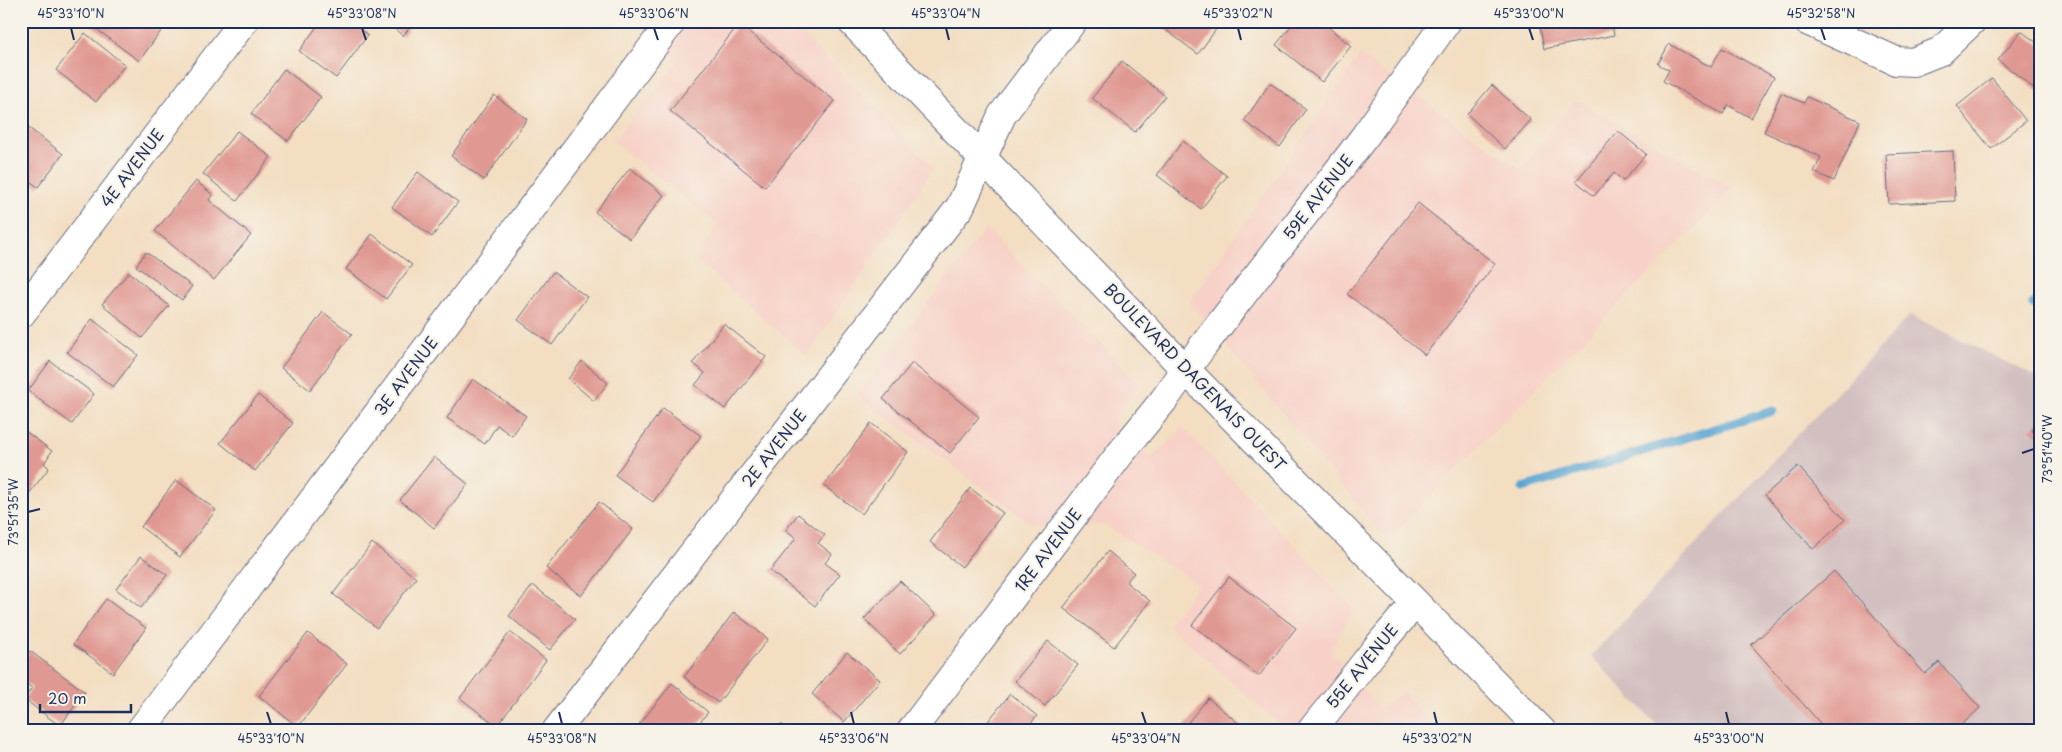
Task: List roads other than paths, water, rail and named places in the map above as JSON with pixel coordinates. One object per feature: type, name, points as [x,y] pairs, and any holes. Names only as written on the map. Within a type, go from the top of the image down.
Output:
[{"type":"street","name":"4E AVENUE","points":[[21,314],[244,21]]},
{"type":"street","name":"3E AVENUE","points":[[140,731],[672,21]]},
{"type":"street","name":"BOULEVARD DAGENAIS OUEST","points":[[850,21],[1185,369],[1542,731]]},
{"type":"street","name":"2E AVENUE","points":[[556,731],[960,207],[1002,115],[1073,21]]},
{"type":"street","name":"59E AVENUE","points":[[1185,369],[1365,136],[1446,21]]},
{"type":"street","points":[[1807,21],[1896,61],[1912,62],[1941,51],[1972,21]]},
{"type":"street","name":"1RE AVENUE","points":[[911,731],[1120,454],[1163,401],[1185,369]]},
{"type":"street","name":"55E AVENUE","points":[[1311,731],[1379,644],[1415,603]]},
{"type":"waterway","points":[[2033,304],[2041,304]]},
{"type":"waterway","points":[[1523,488],[1773,411]]}]
